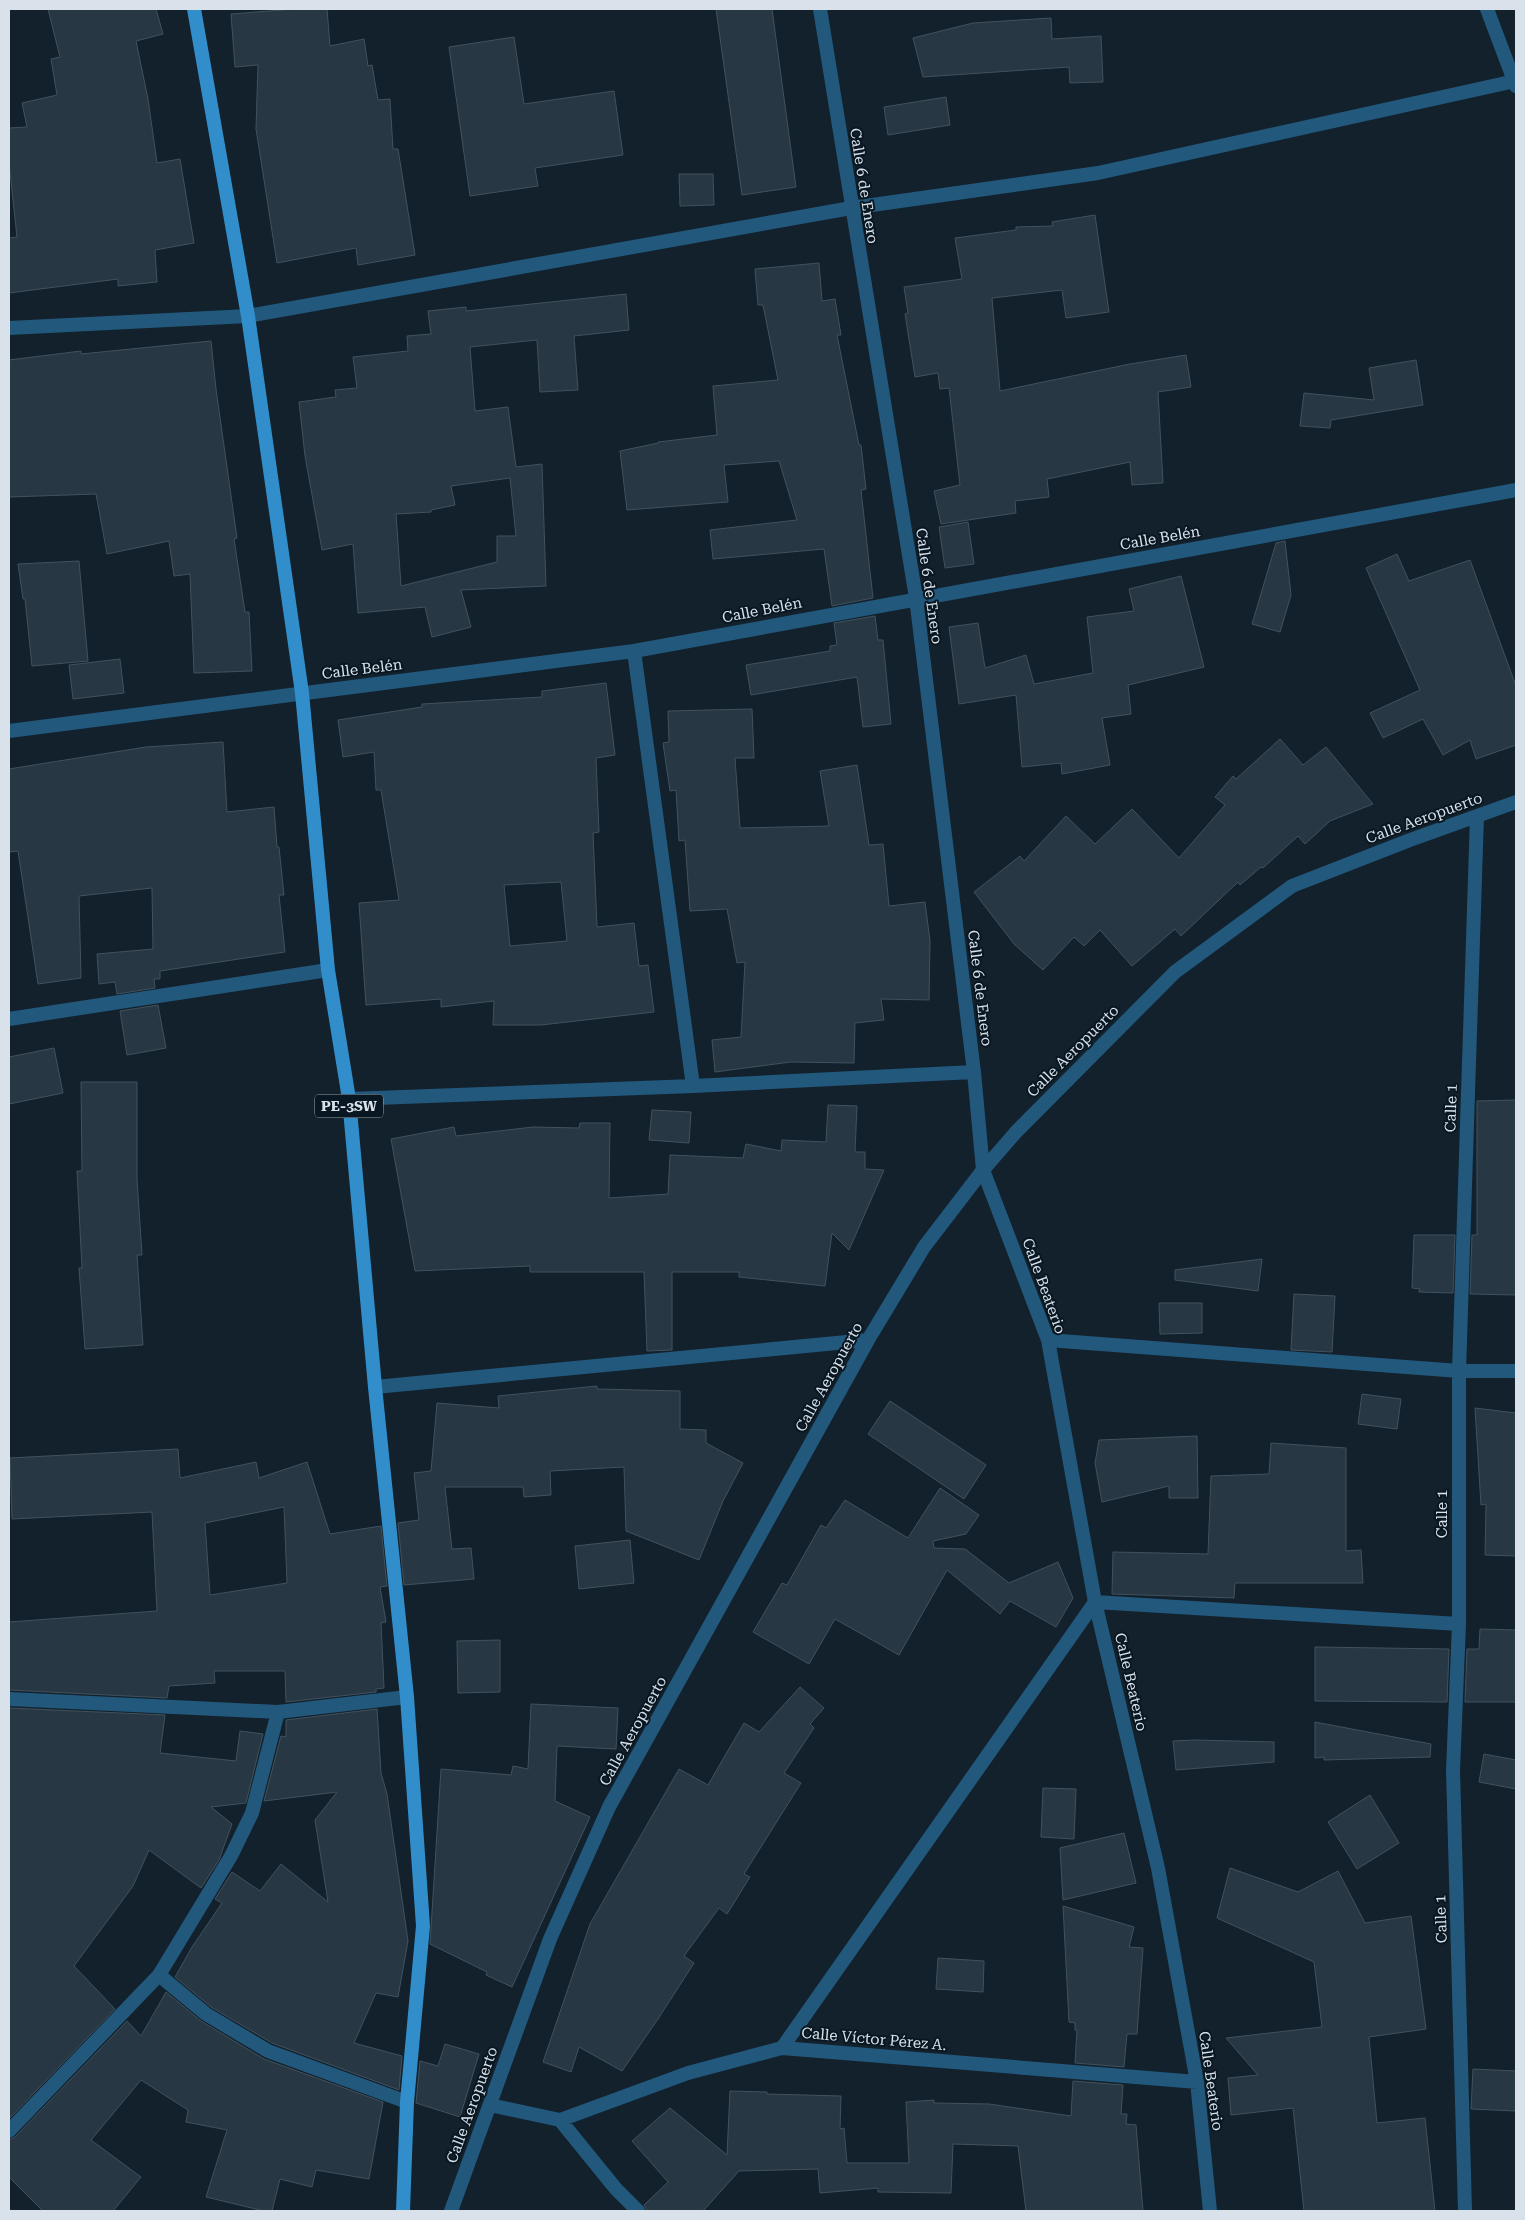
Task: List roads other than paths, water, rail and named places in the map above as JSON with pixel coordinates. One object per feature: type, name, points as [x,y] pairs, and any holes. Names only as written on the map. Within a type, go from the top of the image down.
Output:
[{"type":"main road","name":"PE-3SW","points":[[194,9],[248,316],[302,693],[328,970],[349,1099],[375,1387],[408,1697],[423,1926],[407,2102],[403,2211]]},
{"type":"street","name":"Calle 6 de Enero","points":[[820,9],[916,598],[974,1072],[983,1170]]},
{"type":"street","points":[[9,328],[248,316],[851,208],[1098,173],[1515,83],[1488,9]]},
{"type":"street","name":"Calle Belén","points":[[9,731],[634,651],[1516,490]]},
{"type":"street","points":[[634,651],[693,1086]]},
{"type":"street","name":"Calle Aeropuerto","points":[[451,2211],[550,1939],[609,1807],[868,1340],[924,1247],[983,1170],[1016,1132],[1175,972],[1292,886],[1516,802]]},
{"type":"street","name":"Calle 1","points":[[1465,2211],[1453,1770],[1459,1624],[1459,1372],[1477,816]]},
{"type":"street","points":[[9,1019],[328,970]]},
{"type":"street","points":[[349,1099],[693,1086],[974,1072]]},
{"type":"street","name":"Calle Beaterio","points":[[983,1170],[1048,1340],[1095,1602],[1158,1868],[1196,2082],[1210,2211]]},
{"type":"street","points":[[375,1387],[868,1340]]},
{"type":"street","points":[[1048,1340],[1459,1372],[1516,1371]]},
{"type":"street","points":[[782,2048],[1095,1602],[1459,1624]]},
{"type":"street","points":[[9,1699],[278,1712],[408,1697]]},
{"type":"street","points":[[9,2131],[158,1975],[231,1856],[252,1813],[278,1712]]},
{"type":"street","points":[[158,1975],[206,2014],[268,2051],[407,2102]]},
{"type":"street","name":"Calle Víctor Pérez A.","points":[[560,2120],[688,2073],[782,2048],[1196,2082]]},
{"type":"street","points":[[490,2105],[560,2120],[616,2189],[638,2211]]}]
